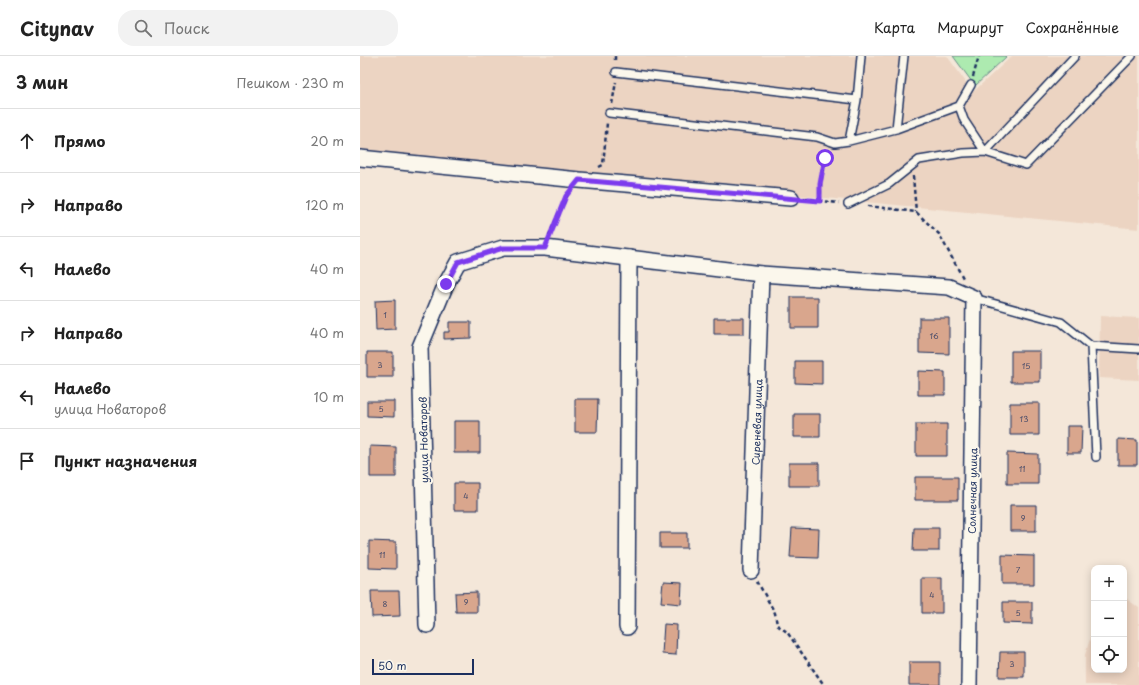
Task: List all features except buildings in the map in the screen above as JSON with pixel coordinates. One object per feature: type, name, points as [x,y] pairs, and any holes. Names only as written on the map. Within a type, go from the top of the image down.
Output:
[{"type":"street","points":[[360,158],[579,180],[791,198]]},
{"type":"street","name":"улица Новаторов","points":[[427,625],[420,347],[446,284],[458,262],[503,248],[545,248]]},
{"type":"street","points":[[545,248],[761,274],[948,287],[974,298]]},
{"type":"street","points":[[627,627],[629,258]]},
{"type":"street","name":"Сиреневая улица","points":[[751,570],[761,274]]},
{"type":"street","name":"Солнечная улица","points":[[969,685],[974,298]]},
{"type":"lane","points":[[849,141],[857,100],[861,56]]},
{"type":"lane","points":[[896,129],[904,56]]},
{"type":"lane","points":[[985,152],[1075,56]]},
{"type":"lane","points":[[848,204],[889,184],[919,160],[963,153],[985,152],[1026,165],[1132,56]]},
{"type":"lane","points":[[616,72],[857,100]]},
{"type":"lane","points":[[609,113],[818,137],[835,144],[896,129],[959,106],[971,85]]},
{"type":"lane","points":[[959,106],[964,120],[985,152]]},
{"type":"lane","points":[[974,298],[1061,322],[1091,346],[1139,348]]},
{"type":"lane","points":[[1091,346],[1096,457]]},
{"type":"path","points":[[545,248],[566,196],[579,180],[603,165],[609,113],[617,87],[615,56]]},
{"type":"path","points":[[971,85],[979,56]]},
{"type":"path","points":[[820,201],[820,184],[825,158],[835,144]]},
{"type":"path","points":[[916,212],[913,177],[919,160]]},
{"type":"path","points":[[791,198],[916,212],[939,234],[964,278]]},
{"type":"path","points":[[751,570],[775,613],[777,626],[787,632],[824,685]]},
{"type":"shaded area","points":[[360,56],[947,56],[973,92],[1012,56],[1139,56],[1139,229],[360,152]]},
{"type":"shaded area","points":[[1100,316],[1139,318],[1139,380],[1099,378]]},
{"type":"shaded area","points":[[1127,599],[1139,608],[1139,685],[1085,685],[1085,655],[1091,636],[1091,673],[1127,673]]},
{"type":"green space","points":[[953,56],[1007,56],[975,86]]},
{"type":"route","points":[[446,284],[458,262],[503,248],[545,248],[554,222],[566,196],[579,180],[820,201],[820,184],[825,158]]}]
